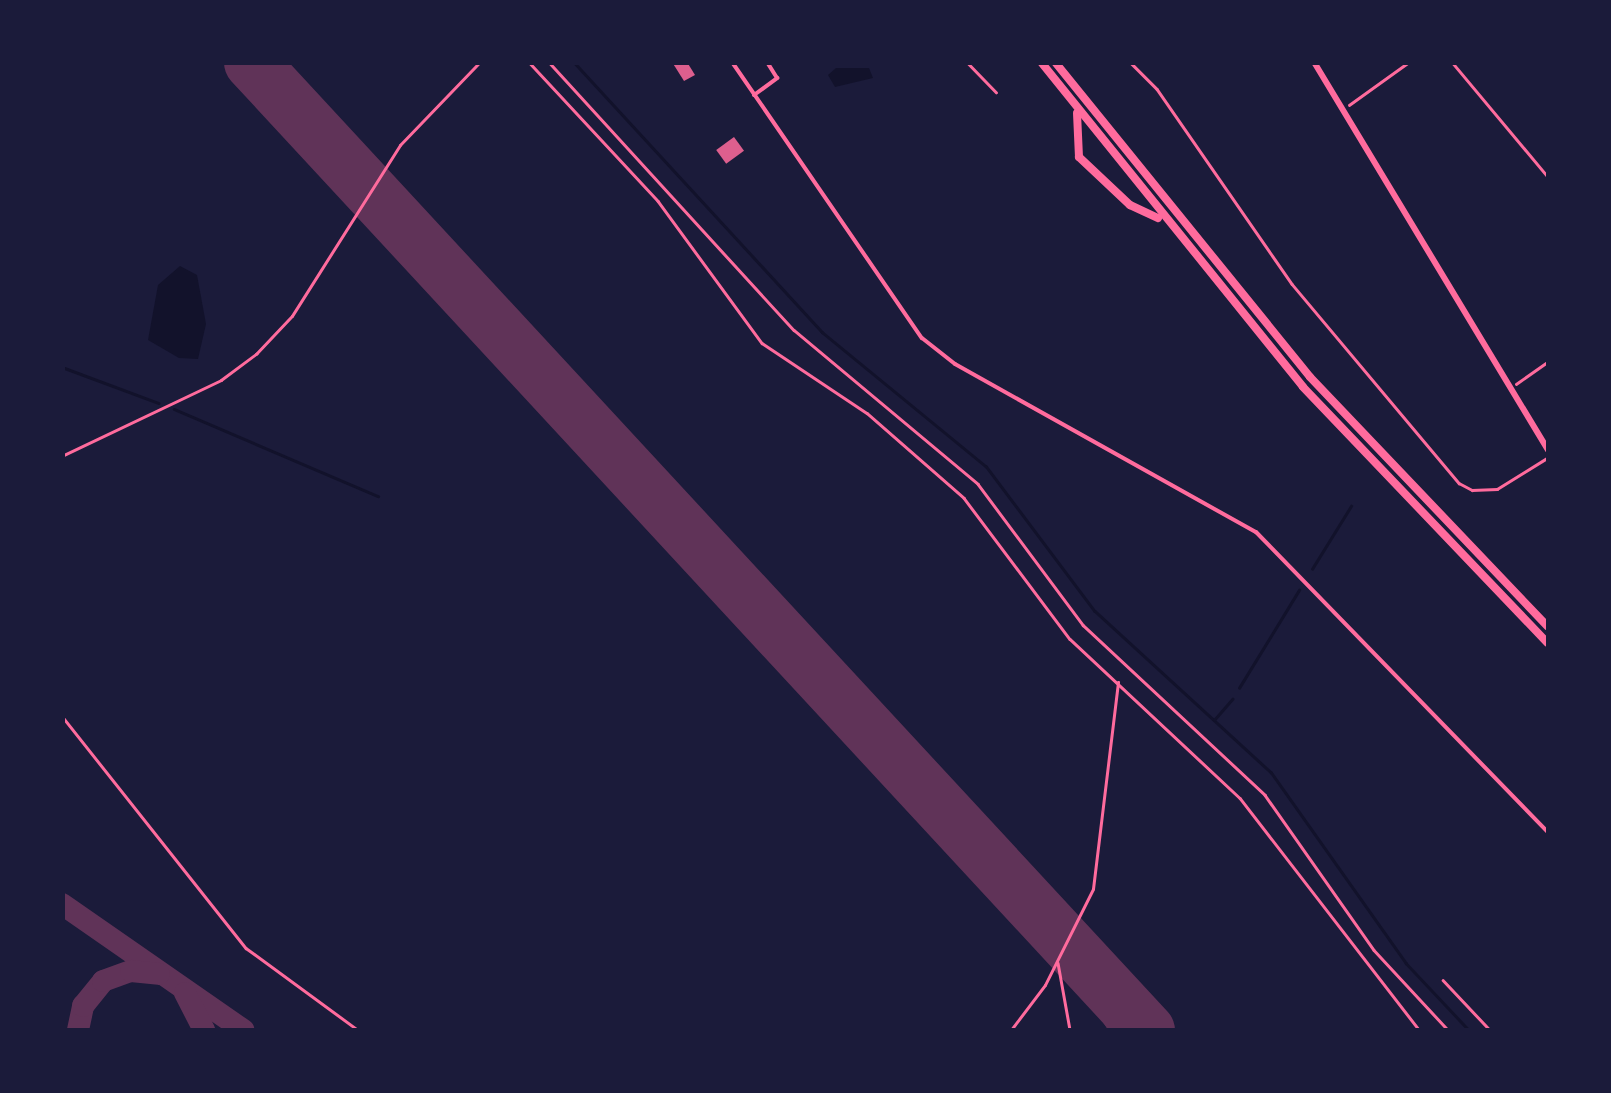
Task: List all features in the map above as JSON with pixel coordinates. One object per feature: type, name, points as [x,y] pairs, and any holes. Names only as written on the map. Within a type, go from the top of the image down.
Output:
[{"type":"highway","points":[[1041,62],[1163,220],[1352,442],[1548,643]]},
{"type":"highway","points":[[1056,62],[1310,378],[1548,627]]},
{"type":"highway","points":[[1076,108],[1079,156],[1130,205],[1163,220]]},
{"type":"main road","points":[[1314,62],[1548,453]]},
{"type":"street","points":[[732,62],[922,338],[955,364],[1148,466],[1256,532],[1548,832]]},
{"type":"street","points":[[754,95],[777,78],[767,62]]},
{"type":"lane","points":[[62,456],[221,380],[256,354],[292,316],[400,145],[480,62]]},
{"type":"lane","points":[[529,62],[658,200],[762,343],[867,413],[964,498],[1070,639],[1240,798],[1419,1030]]},
{"type":"lane","points":[[967,62],[996,92]]},
{"type":"lane","points":[[1011,1030],[1058,962],[1097,877],[1118,682]]},
{"type":"lane","points":[[62,716],[246,948],[358,1030]]},
{"type":"lane","points":[[1058,962],[1070,1030]]},
{"type":"path","points":[[549,62],[794,330],[978,484],[1083,624],[1265,795],[1374,950],[1448,1030]]},
{"type":"path","points":[[1130,62],[1157,89],[1292,284],[1460,483],[1472,490],[1497,488],[1548,453]]},
{"type":"path","points":[[1350,104],[1409,62]]},
{"type":"path","points":[[1452,62],[1548,177]]},
{"type":"path","points":[[1510,388],[1548,362]]},
{"type":"path","points":[[1443,980],[1490,1030]]},
{"type":"shaded area","points":[[836,68],[869,68],[873,78],[835,87],[828,75]]},
{"type":"shaded area","points":[[180,266],[197,275],[206,324],[198,359],[179,358],[148,340],[158,285]]},
{"type":"building","points":[[672,62],[687,62],[695,75],[684,81]]},
{"type":"building","points":[[734,137],[744,151],[726,164],[716,150]]},
{"type":"waterway","points":[[574,62],[822,332],[986,466],[1095,611],[1271,772],[1406,963],[1469,1030]]},
{"type":"waterway","points":[[62,367],[159,403]]},
{"type":"waterway","points":[[174,409],[378,496]]},
{"type":"waterway","points":[[1312,569],[1351,506]]},
{"type":"waterway","points":[[1239,688],[1299,590]]},
{"type":"waterway","points":[[1214,720],[1232,699]]},
{"type":"taxiway","points":[[998,869],[1071,952],[1121,1030]]},
{"type":"taxiway","points":[[62,904],[243,1030]]},
{"type":"taxiway","points":[[78,1030],[83,1006],[103,981],[131,971],[159,974]]},
{"type":"taxiway","points":[[185,993],[204,1030]]},
{"type":"runway","points":[[251,62],[1147,1030]]}]
